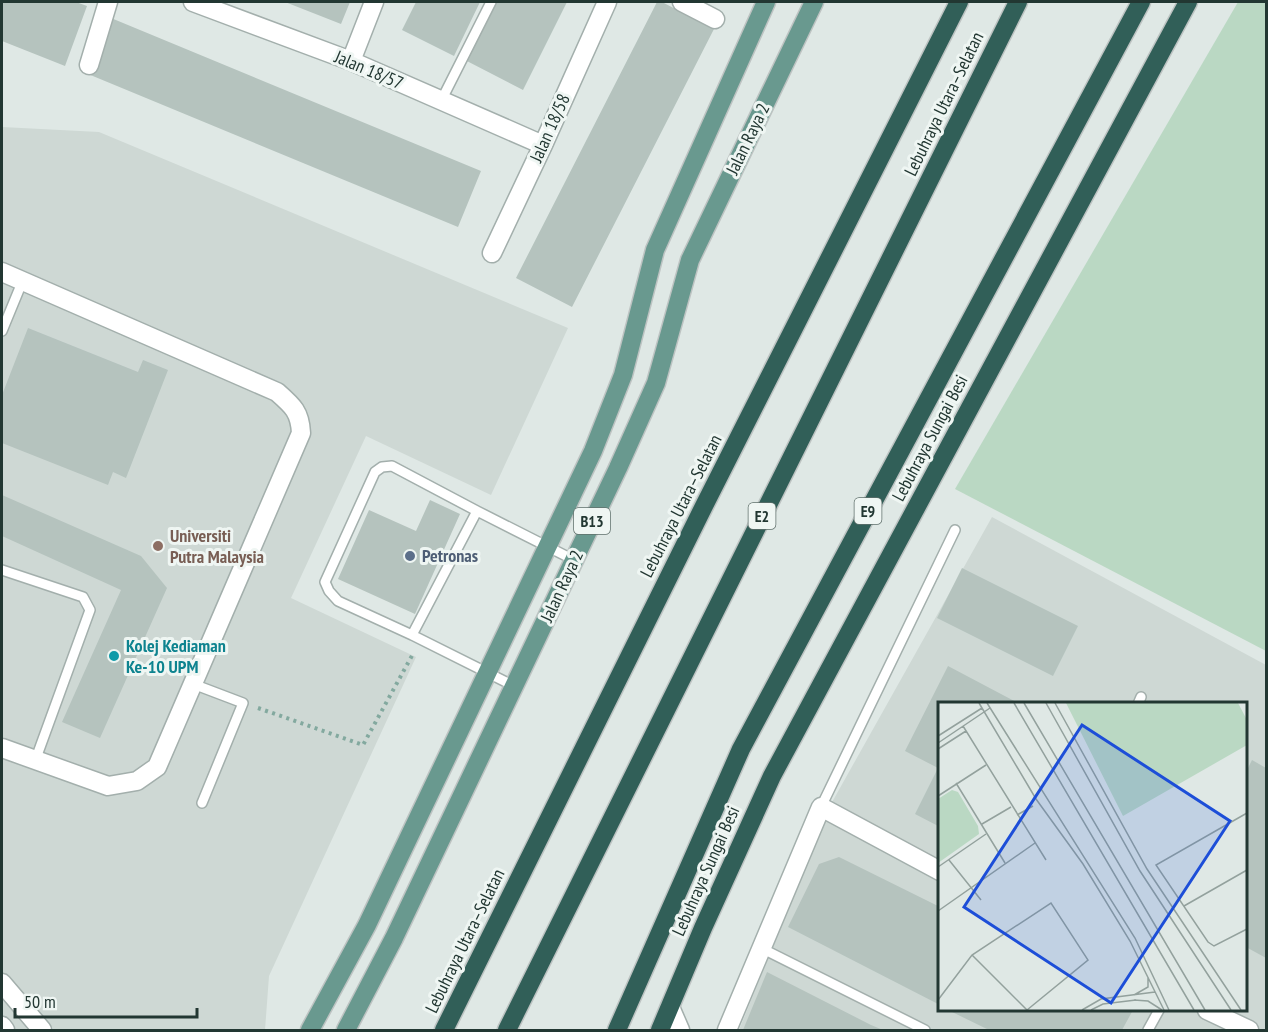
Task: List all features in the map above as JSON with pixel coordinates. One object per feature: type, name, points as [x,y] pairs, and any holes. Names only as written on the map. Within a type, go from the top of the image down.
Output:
[{"type":"highway","name":"Lebuhraya Utara–Selatan","points":[[444,1030],[704,506],[959,2]]},
{"type":"highway","name":"Lebuhraya Utara–Selatan","points":[[507,1030],[1018,2]]},
{"type":"highway","name":"Lebuhraya Sungai Besi","points":[[617,1030],[741,749],[1141,2]]},
{"type":"highway","name":"Lebuhraya Sungai Besi","points":[[660,1030],[703,928],[772,776],[1188,2]]},
{"type":"main road","name":"Jalan Raya 2","points":[[310,1030],[367,925],[593,451],[622,375],[655,250],[766,2]]},
{"type":"main road","name":"Jalan Raya 2","points":[[346,1030],[394,938],[656,383],[690,260],[814,2]]},
{"type":"street","points":[[89,65],[108,2]]},
{"type":"street","name":"Jalan 18/57","points":[[193,2],[351,61],[543,145]]},
{"type":"street","points":[[351,61],[374,2]]},
{"type":"street","name":"Jalan 18/58","points":[[492,253],[607,2]]},
{"type":"street","points":[[682,2],[716,19]]},
{"type":"street","points":[[2,272],[277,392],[292,405],[300,418],[302,433],[157,767],[137,781],[108,786],[2,748]]},
{"type":"street","points":[[727,1030],[821,807],[938,870]]},
{"type":"street","points":[[2,983],[42,1030]]},
{"type":"street","points":[[670,1007],[680,1030]]},
{"type":"street","points":[[1209,1011],[1249,1030]]},
{"type":"street","points":[[2,1026],[5,1030]]},
{"type":"lane","points":[[441,101],[491,2]]},
{"type":"lane","points":[[2,331],[23,280]]},
{"type":"lane","points":[[2,304],[11,308]]},
{"type":"lane","points":[[514,686],[338,601],[329,591],[325,582],[375,472],[382,466],[392,466],[574,560]]},
{"type":"lane","points":[[417,638],[477,511]]},
{"type":"lane","points":[[821,807],[955,530]]},
{"type":"lane","points":[[2,570],[83,597],[90,610],[35,761]]},
{"type":"lane","points":[[193,684],[243,703],[202,803]]},
{"type":"lane","points":[[761,948],[925,1030]]},
{"type":"lane","points":[[1148,1030],[1158,1011]]},
{"type":"path","points":[[243,703],[363,745],[417,638]]},
{"type":"shaded area","name":"Universiti Putra Malaysia","points":[[2,127],[99,132],[568,328],[491,495],[366,436],[291,598],[416,657],[269,976],[265,1030],[2,1030]]},
{"type":"shaded area","points":[[992,517],[1266,665],[1266,1030],[739,1030],[831,804]]},
{"type":"green space","points":[[1238,2],[1266,2],[1266,651],[955,489]]},
{"type":"building","points":[[2,2],[76,2],[87,6],[65,66],[2,41]]},
{"type":"building","points":[[285,2],[350,2],[341,24]]},
{"type":"building","points":[[416,2],[480,2],[454,56],[402,30]]},
{"type":"building","points":[[492,2],[567,2],[523,90],[463,59]]},
{"type":"building","points":[[657,2],[662,2],[714,29],[572,307],[516,278]]},
{"type":"building","points":[[111,18],[481,171],[458,227],[88,74]]},
{"type":"building","points":[[28,328],[138,372],[143,360],[168,370],[126,478],[113,472],[108,485],[2,443],[2,395]]},
{"type":"building","name":"Kolej Kediaman Ke-10 UPM","points":[[2,495],[141,556],[167,588],[100,738],[62,722],[121,590],[2,536]]},
{"type":"building","points":[[430,500],[460,514],[415,614],[338,579],[369,510],[416,531]]},
{"type":"building","points":[[962,568],[1078,626],[1053,676],[937,618]]},
{"type":"building","points":[[948,666],[1016,702],[938,702],[938,768],[905,751]]},
{"type":"building","points":[[1252,760],[1266,768],[1266,958],[1247,948],[1247,770]]},
{"type":"building","points":[[938,768],[938,826],[915,814]]},
{"type":"building","points":[[839,857],[938,906],[938,1004],[788,927],[819,864]]},
{"type":"building","points":[[767,972],[871,1025],[883,1030],[743,1030]]},
{"type":"building","points":[[950,1011],[1132,1011],[1122,1030],[989,1030]]},
{"type":"place","name":"Universiti Putra Malaysia","points":[[158,546]]},
{"type":"place","name":"Petronas","points":[[410,556]]},
{"type":"place","name":"Kolej Kediaman Ke-10 UPM","points":[[114,656]]}]
